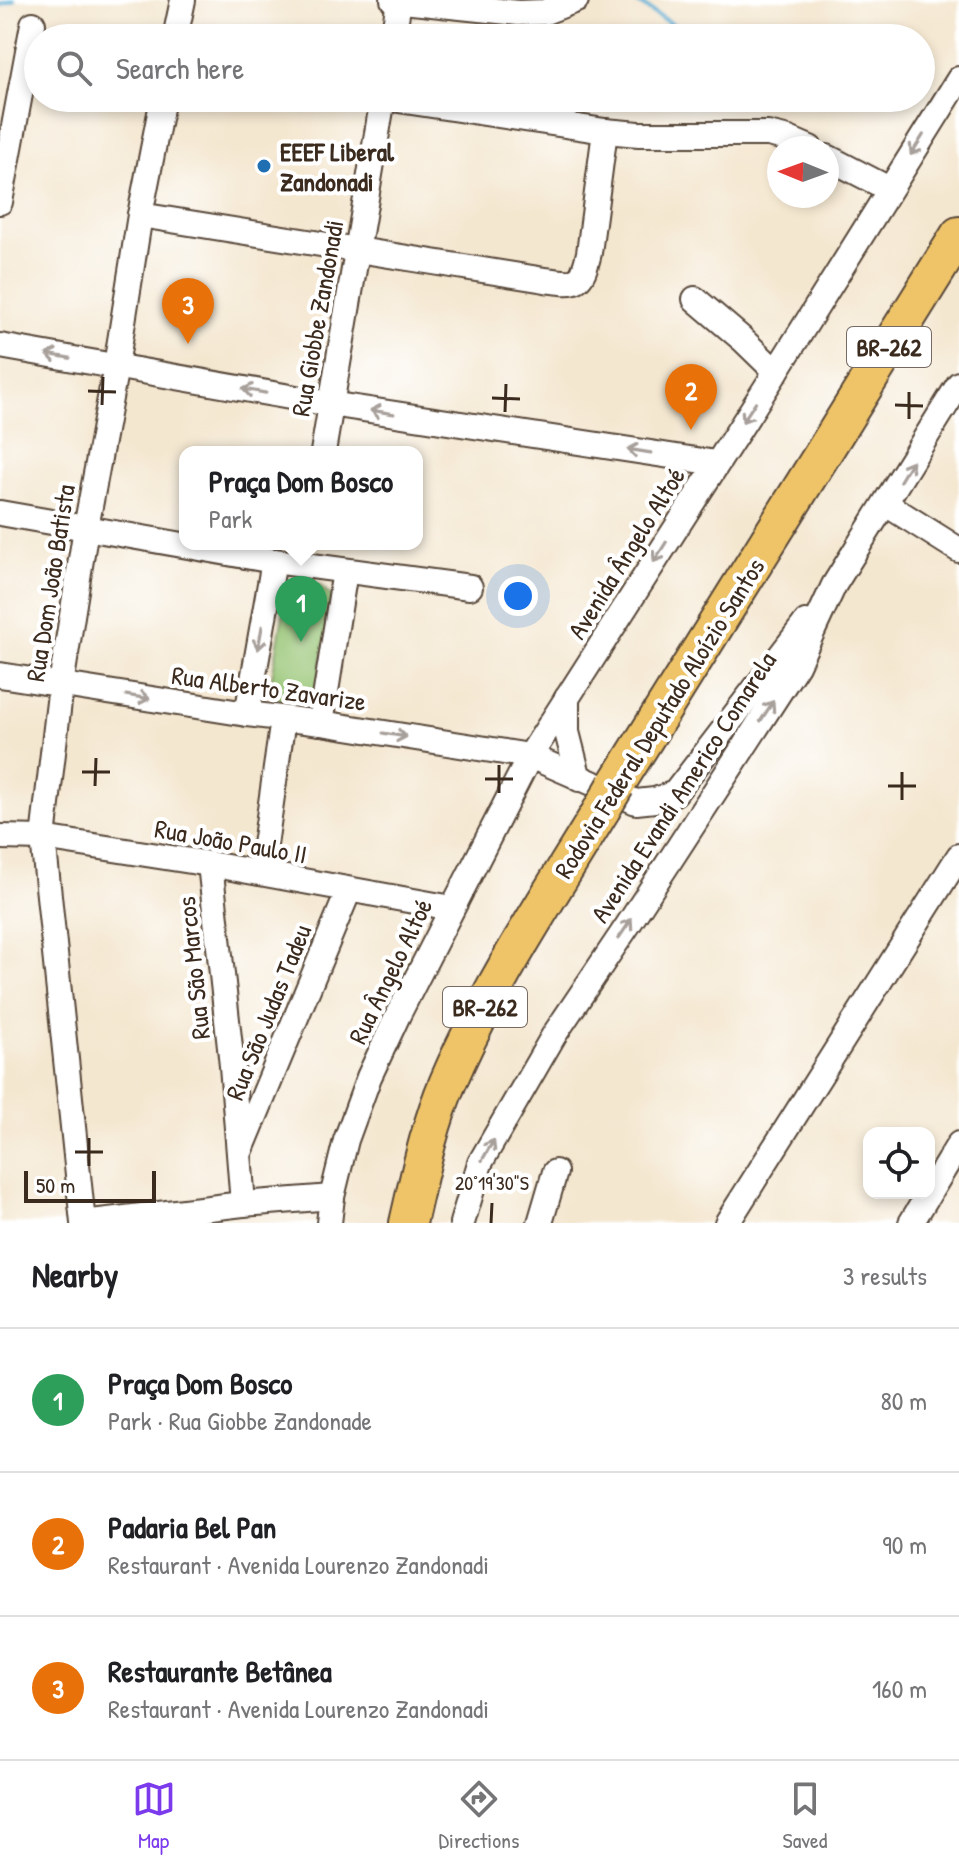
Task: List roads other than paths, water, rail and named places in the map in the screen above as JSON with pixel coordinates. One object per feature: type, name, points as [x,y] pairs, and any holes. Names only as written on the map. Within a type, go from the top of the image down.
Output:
[{"type":"highway","name":"Rodovia Federal Deputado Aloízio Santos","points":[[408,1223],[425,1151],[448,1083],[496,984],[618,799],[959,235]]},
{"type":"street","points":[[178,24],[183,0]]},
{"type":"street","points":[[394,24],[396,0],[518,13],[545,12],[576,0]]},
{"type":"street","points":[[0,70],[24,73]]},
{"type":"street","points":[[1,191],[24,78]]},
{"type":"street","name":"Avenida Ângelo Altoé","points":[[530,756],[959,79]]},
{"type":"street","name":"Rua Dom João Batista","points":[[83,1223],[43,838],[61,685],[86,528],[160,112]]},
{"type":"street","name":"Rua Giobbe Zandonadi","points":[[324,446],[382,112]]},
{"type":"street","points":[[478,112],[639,134],[776,136]]},
{"type":"street","points":[[140,215],[545,280],[574,282],[580,278],[589,253],[605,131]]},
{"type":"street","points":[[839,163],[889,189]]},
{"type":"street","points":[[695,299],[776,372]]},
{"type":"street","points":[[0,346],[330,404],[716,463]]},
{"type":"street","name":"Avenida Evandi Americo Comarela","points":[[462,1223],[480,1163],[554,1035],[797,665],[834,585],[959,384]]},
{"type":"street","points":[[886,504],[959,550]]},
{"type":"street","points":[[0,513],[179,544]]},
{"type":"street","points":[[211,550],[274,561],[308,555],[345,571],[470,587]]},
{"type":"street","points":[[247,714],[274,561]]},
{"type":"street","points":[[321,723],[345,571]]},
{"type":"street","points":[[530,756],[618,799],[655,800],[675,793],[834,585]]},
{"type":"street","name":"Rua Alberto Zavarize","points":[[0,675],[530,756]]},
{"type":"street","points":[[567,698],[571,775]]},
{"type":"street","points":[[261,873],[283,719]]},
{"type":"street","name":"Rua Ângelo Altoé","points":[[329,1223],[346,1140],[369,1077],[530,756]]},
{"type":"street","points":[[508,800],[531,785],[571,775]]},
{"type":"street","name":"Rua João Paulo II","points":[[0,837],[43,838],[210,864],[452,908]]},
{"type":"street","points":[[727,1223],[959,856]]},
{"type":"street","name":"Rua São Marcos","points":[[210,864],[243,1204]]},
{"type":"street","name":"Rua São Judas Tadeu","points":[[239,1155],[349,890]]},
{"type":"street","name":"Rua São Marcos","points":[[232,1066],[275,1070]]},
{"type":"street","points":[[911,1223],[959,1144]]},
{"type":"street","points":[[540,1223],[555,1172]]},
{"type":"street","points":[[83,1223],[332,1197]]},
{"type":"waterway","points":[[0,5],[13,0]]},
{"type":"waterway","points":[[634,0],[672,24]]},
{"type":"place","name":"EEEF Liberal Zandonadi","points":[[264,166]]},
{"type":"place","name":"Restaurante Betânea","points":[[188,344]]},
{"type":"place","name":"Padaria Bel Pan","points":[[691,430]]},
{"type":"place","name":"Praça Dom Bosco","points":[[301,642]]}]
